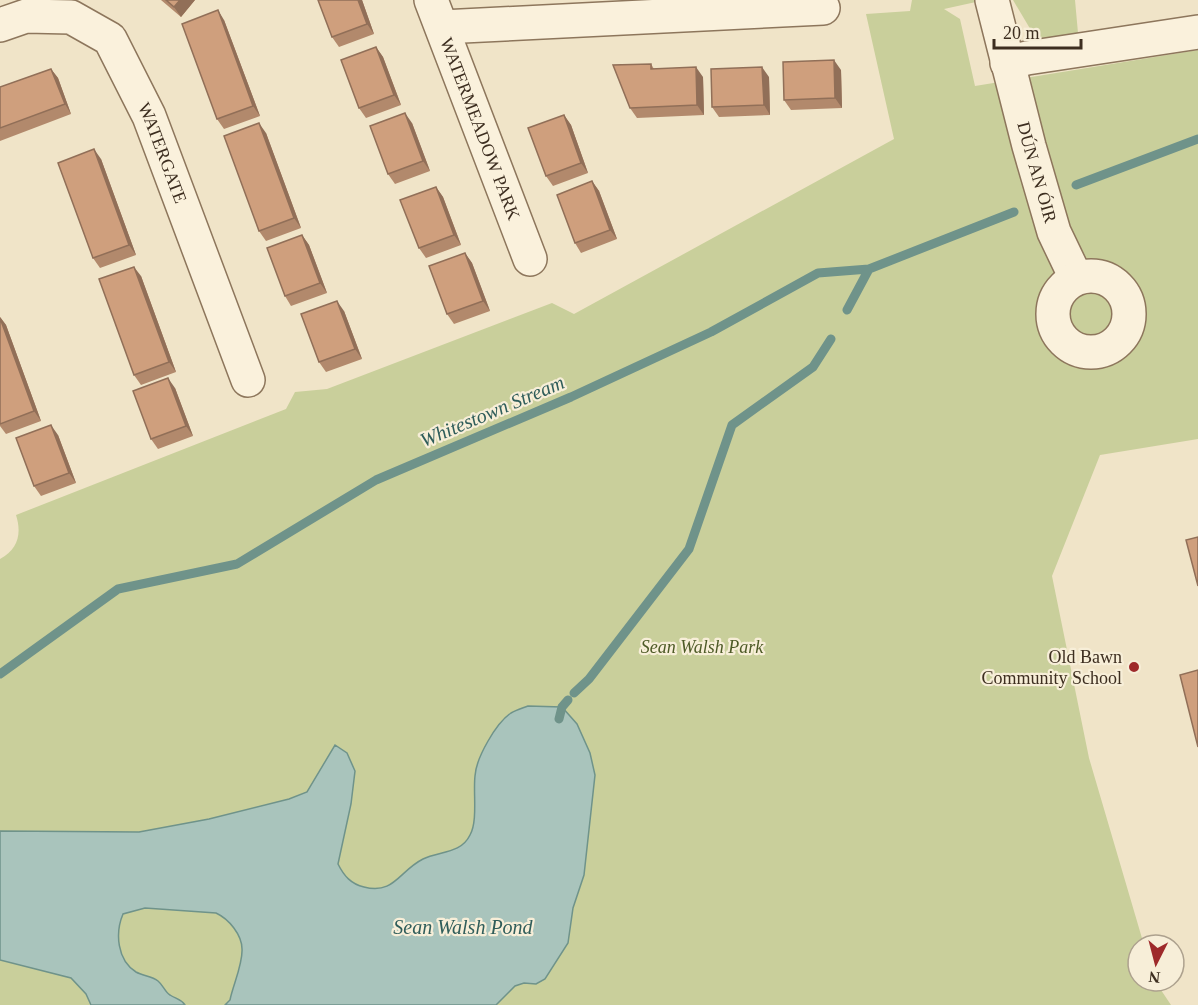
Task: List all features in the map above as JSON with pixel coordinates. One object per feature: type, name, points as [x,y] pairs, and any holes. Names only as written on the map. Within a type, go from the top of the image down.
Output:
[{"type":"street","name":"DÚN AN ÓIR","points":[[992,0],[1054,232],[1076,278]]},
{"type":"street","points":[[436,14],[767,5],[823,8]]},
{"type":"street","name":"WATERMEADOW PARK","points":[[436,14],[530,259]]},
{"type":"street","name":"WATERGATE","points":[[0,25],[26,16],[71,17],[110,39],[149,116],[248,380]]},
{"type":"street","points":[[1007,63],[1198,32]]},
{"type":"green space","name":"Sean Walsh Park","points":[[912,0],[985,0],[944,9],[960,19],[975,86],[1198,50],[1198,439],[1100,455],[1052,576],[1089,758],[1140,933],[1126,933],[1126,993],[1163,993],[1171,1005],[0,1005],[0,559],[15,546],[19,528],[16,515],[286,409],[295,392],[327,389],[552,303],[574,314],[894,139],[866,14],[910,11]]},
{"type":"green space","points":[[1013,0],[1075,0],[1078,33],[1050,39],[1035,37]]},
{"type":"water","name":"Sean Walsh Pond","points":[[528,706],[562,707],[577,724],[590,753],[595,775],[584,875],[573,908],[568,943],[545,979],[536,984],[524,983],[515,986],[496,1005],[225,1005],[230,1000],[242,949],[240,938],[234,928],[216,913],[145,908],[123,914],[120,921],[119,946],[125,961],[136,972],[156,979],[168,994],[185,1005],[91,1005],[86,994],[71,978],[0,960],[0,831],[139,832],[209,819],[289,799],[307,792],[335,745],[347,753],[355,771],[351,804],[338,864],[345,876],[355,884],[374,889],[382,888],[396,881],[423,859],[455,849],[466,841],[474,822],[475,776],[483,751],[505,718]]},
{"type":"building","points":[[166,0],[180,0],[174,7]]},
{"type":"building","points":[[318,0],[358,0],[367,24],[332,37]]},
{"type":"building","points":[[218,10],[253,106],[217,119],[182,24]]},
{"type":"building","points":[[376,47],[394,95],[359,108],[341,60]]},
{"type":"building","points":[[834,60],[835,98],[784,100],[783,62]]},
{"type":"building","points":[[651,64],[651,69],[696,67],[697,105],[630,108],[613,65]]},
{"type":"building","points":[[762,67],[764,105],[712,107],[711,69]]},
{"type":"building","points":[[51,69],[65,104],[0,128],[0,87]]},
{"type":"building","points":[[405,113],[423,161],[388,174],[370,126]]},
{"type":"building","points":[[564,115],[581,163],[546,176],[528,128]]},
{"type":"building","points":[[259,123],[294,218],[259,231],[224,136]]},
{"type":"building","points":[[94,149],[129,245],[93,258],[58,163]]},
{"type":"building","points":[[592,181],[610,230],[575,243],[557,195]]},
{"type":"building","points":[[436,187],[454,235],[419,248],[400,200]]},
{"type":"building","points":[[302,235],[320,283],[285,296],[267,248]]},
{"type":"building","points":[[465,253],[483,301],[447,314],[429,266]]},
{"type":"building","points":[[134,267],[169,362],[134,375],[99,279]]},
{"type":"building","points":[[337,301],[355,349],[319,362],[301,314]]},
{"type":"building","points":[[0,318],[34,411],[0,424]]},
{"type":"building","points":[[168,378],[186,426],[151,439],[133,391]]},
{"type":"building","points":[[51,425],[69,473],[34,486],[16,438]]},
{"type":"building","points":[[1198,537],[1198,586],[1186,540]]},
{"type":"building","points":[[1198,670],[1198,747],[1180,675]]},
{"type":"waterway","name":"Whitestown Stream","points":[[1076,185],[1198,139]]},
{"type":"waterway","name":"Whitestown Stream","points":[[0,674],[118,589],[237,564],[376,480],[571,397],[711,332],[818,273],[869,269],[1014,212]]},
{"type":"waterway","points":[[847,310],[869,269]]},
{"type":"waterway","points":[[574,693],[589,679],[689,549],[732,425],[813,367],[831,339]]},
{"type":"waterway","points":[[559,719],[562,707],[568,700]]},
{"type":"place","name":"Old Bawn Community School","points":[[1134,667]]}]
